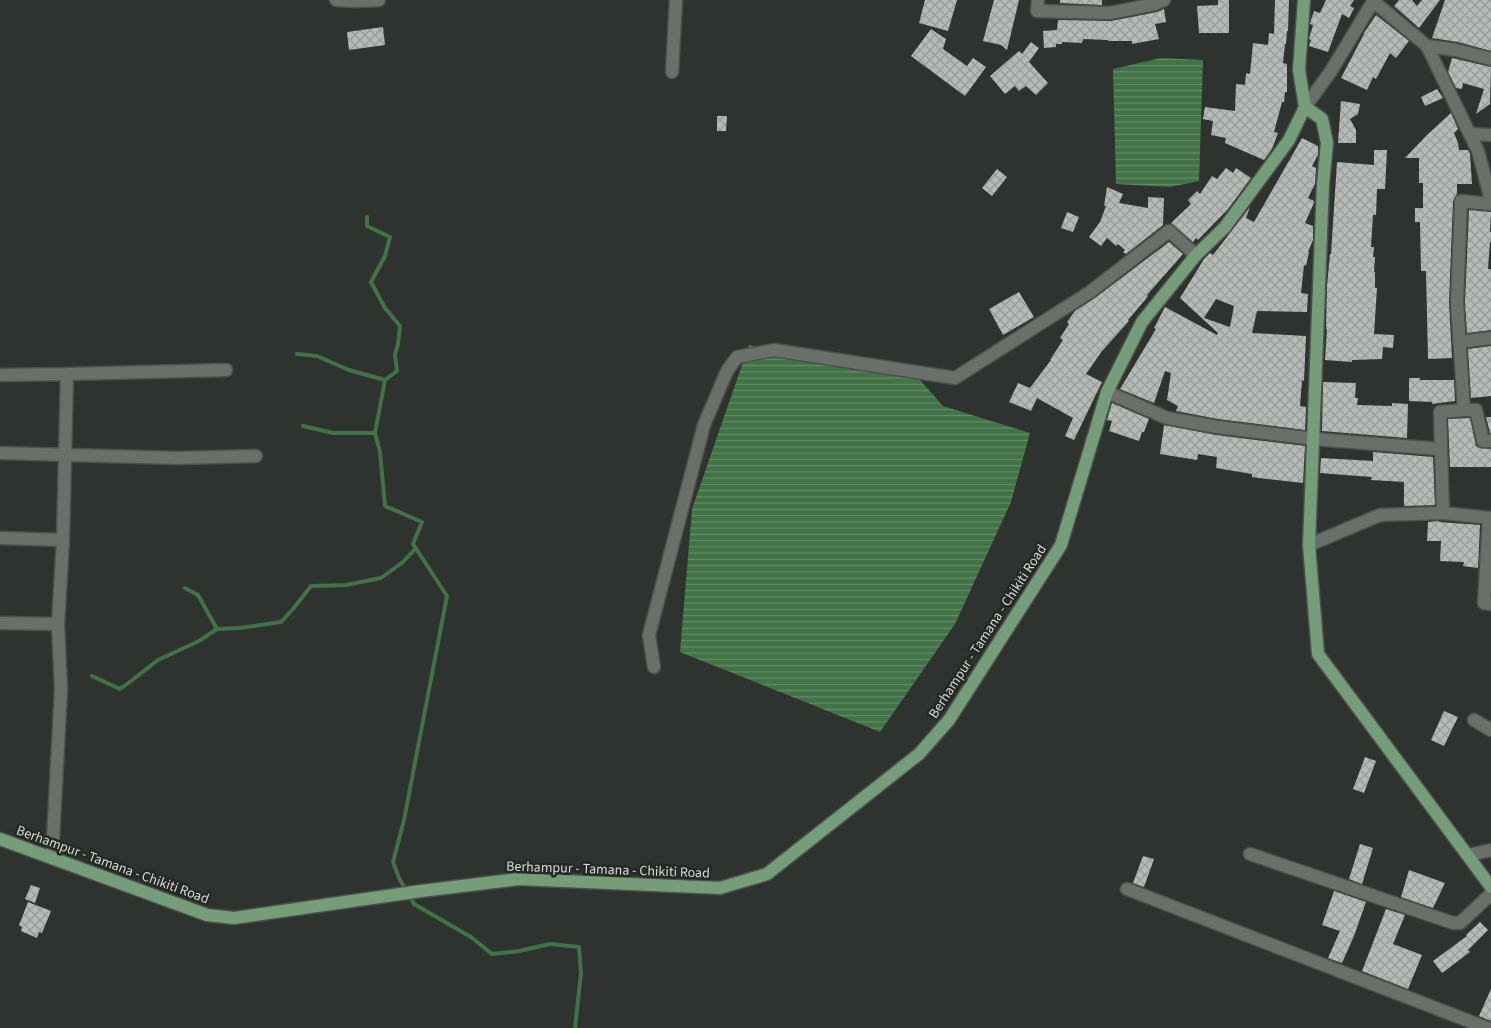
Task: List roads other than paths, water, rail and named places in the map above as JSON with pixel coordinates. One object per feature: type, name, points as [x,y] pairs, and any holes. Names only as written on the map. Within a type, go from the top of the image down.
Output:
[{"type":"main road","points":[[1304,0],[1299,70],[1305,107],[1322,119],[1327,143],[1323,184],[1310,545],[1318,654],[1491,887]]},
{"type":"main road","name":"Berhampur - Tamana - Chikiti Road","points":[[0,839],[207,915],[234,918],[394,894],[519,879],[720,888],[767,874],[919,754],[949,720],[1061,545],[1107,392],[1142,322],[1196,255],[1225,227],[1289,140],[1305,107]]},
{"type":"street","points":[[336,0],[379,0]]},
{"type":"street","points":[[672,72],[676,0]]},
{"type":"street","points":[[1038,0],[1037,11],[1110,13],[1145,3],[1155,4],[1164,0]]},
{"type":"street","points":[[1110,0],[1110,13]]},
{"type":"street","points":[[1305,107],[1330,71],[1373,0],[1428,46],[1478,151],[1491,200]]},
{"type":"street","points":[[1428,46],[1491,59]]},
{"type":"street","points":[[1470,134],[1491,136]]},
{"type":"street","points":[[1464,410],[1457,302],[1461,201],[1491,204]]},
{"type":"street","points":[[654,667],[649,635],[704,425],[727,371],[737,357],[774,350],[955,378],[1090,292],[1169,231],[1196,255]]},
{"type":"street","points":[[1460,342],[1491,338]]},
{"type":"street","points":[[0,375],[226,370]]},
{"type":"street","points":[[52,858],[61,689],[58,624],[63,540],[67,374]]},
{"type":"street","points":[[1107,392],[1167,418],[1217,427],[1440,450]]},
{"type":"street","points":[[1443,514],[1440,412],[1476,410],[1483,441],[1491,441]]},
{"type":"street","points":[[0,453],[177,458],[256,456]]},
{"type":"street","points":[[1310,545],[1380,515],[1443,514],[1490,518],[1484,603],[1491,604]]},
{"type":"street","points":[[0,538],[63,540]]},
{"type":"street","points":[[0,623],[58,624]]},
{"type":"street","points":[[1474,720],[1491,730]]},
{"type":"street","points":[[1468,855],[1491,850]]},
{"type":"street","points":[[1250,854],[1453,923],[1460,923],[1491,894]]},
{"type":"street","points":[[1127,889],[1487,1028]]},
{"type":"waterway","points":[[367,217],[367,226],[390,237],[385,256],[371,282],[385,308],[400,326],[395,354],[397,371],[385,380],[375,433],[380,452],[385,506],[422,522],[413,544],[447,596],[404,820],[393,862],[399,878],[414,904],[471,937],[492,954],[519,951],[550,944],[579,947],[581,973],[575,1028]]},
{"type":"waterway","points":[[297,354],[317,356],[349,370],[385,380]]},
{"type":"waterway","points":[[303,426],[333,433],[375,433]]},
{"type":"waterway","points":[[185,588],[198,595],[217,629],[240,628],[281,622],[311,586],[346,585],[381,578],[403,562],[416,548]]},
{"type":"waterway","points":[[92,676],[120,689],[158,660],[199,641],[217,629]]}]
